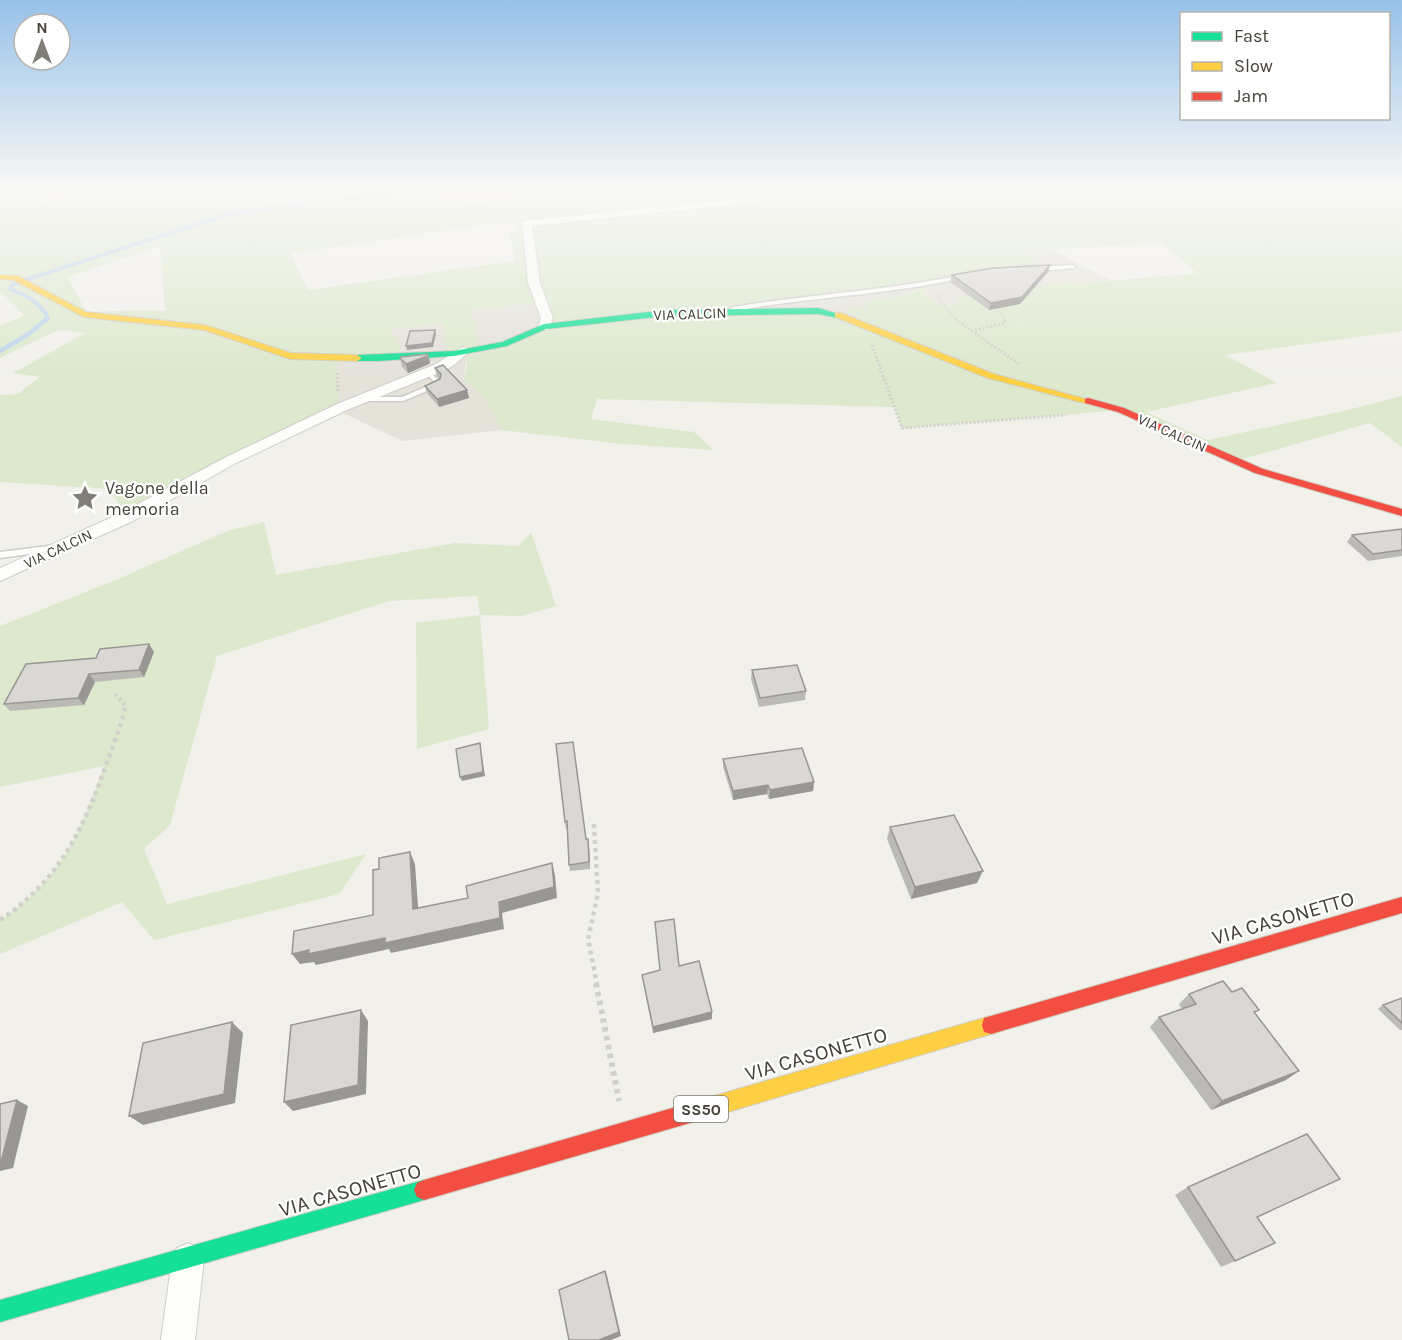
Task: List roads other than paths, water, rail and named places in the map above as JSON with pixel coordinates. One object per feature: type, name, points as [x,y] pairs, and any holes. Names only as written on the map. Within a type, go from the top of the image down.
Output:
[{"type":"street","points":[[530,251],[534,283],[547,318],[544,327]]},
{"type":"street","points":[[0,277],[21,281],[84,314],[205,328],[290,356],[391,359],[462,351]]},
{"type":"street","name":"VIA CALCIN","points":[[0,575],[127,517],[231,460],[336,410],[428,372],[456,358],[462,351],[480,349],[532,335],[544,327],[666,313],[818,311],[846,316],[991,376],[1121,410],[1259,471],[1402,513]]},
{"type":"street","name":"VIA CASONETTO","points":[[0,1311],[188,1259],[1402,905]]},
{"type":"street","points":[[178,1340],[188,1259]]},
{"type":"lane","points":[[1030,269],[1073,267]]},
{"type":"lane","points":[[722,312],[765,303],[925,284],[965,276]]},
{"type":"lane","points":[[0,555],[59,548]]},
{"type":"waterway","points":[[45,320],[48,318],[37,303],[10,289],[13,284],[116,251]]},
{"type":"waterway","points":[[0,351],[27,335],[47,319]]},
{"type":"place","name":"Vagone della memoria","points":[[85,498]]}]
